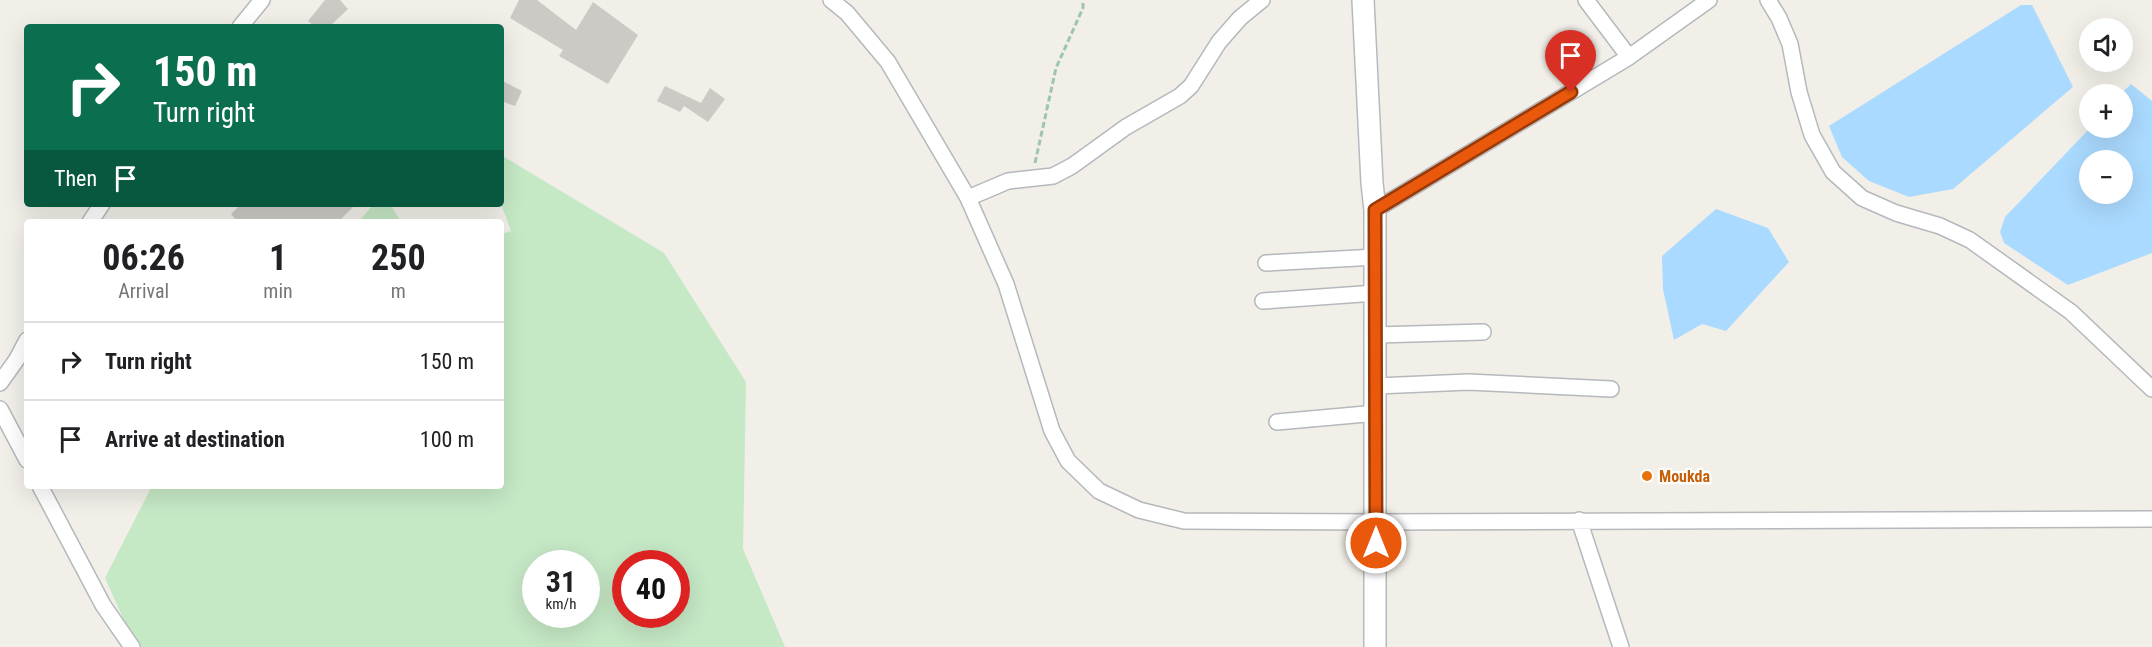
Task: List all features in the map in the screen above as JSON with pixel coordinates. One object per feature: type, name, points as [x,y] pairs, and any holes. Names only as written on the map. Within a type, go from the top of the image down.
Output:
[{"type":"street","points":[[242,24],[262,0]]},
{"type":"street","points":[[831,0],[847,13],[888,62],[968,198],[1006,284],[1052,431],[1068,461],[1099,490],[1139,510],[1184,521],[2152,519]]},
{"type":"street","points":[[968,198],[1008,182],[1053,176],[1072,166],[1126,127],[1180,96],[1191,86],[1219,42],[1240,18],[1262,0]]},
{"type":"street","points":[[1363,0],[1376,257],[1376,647]]},
{"type":"street","points":[[1586,0],[1629,57]]},
{"type":"street","points":[[1375,210],[1629,57],[1709,0]]},
{"type":"street","points":[[1768,0],[1790,44],[1799,92],[1812,135],[1833,172],[1862,198],[1896,213],[1940,226],[1970,240],[2071,312],[2152,389]]},
{"type":"street","points":[[1266,264],[1376,257]]},
{"type":"street","points":[[1263,301],[1376,293]]},
{"type":"street","points":[[1376,334],[1484,332]]},
{"type":"street","points":[[0,383],[24,346]]},
{"type":"street","points":[[1377,386],[1468,382],[1611,389]]},
{"type":"street","points":[[0,409],[24,454]]},
{"type":"street","points":[[1277,422],[1377,413]]},
{"type":"street","points":[[42,489],[103,605],[132,647]]},
{"type":"street","points":[[1579,520],[1621,647]]},
{"type":"path","points":[[1027,167],[1035,164],[1056,68],[1083,8],[1083,0]]},
{"type":"green space","points":[[504,157],[664,253],[746,382],[743,549],[785,647],[136,647],[105,578],[150,489],[504,489],[504,233],[511,231],[502,207],[504,207]]},
{"type":"green space","points":[[371,207],[392,207],[399,219],[361,219]]},
{"type":"water","points":[[2021,5],[2032,5],[2073,87],[1953,189],[1909,197],[1869,181],[1842,157],[1829,126]]},
{"type":"water","points":[[2133,86],[2152,101],[2152,253],[2068,285],[2004,243],[2000,232],[2005,217],[2080,138],[2133,138]]},
{"type":"water","points":[[1716,209],[1768,228],[1789,262],[1726,331],[1702,324],[1674,340],[1663,289],[1662,256]]},
{"type":"building","points":[[325,0],[340,0],[348,9],[332,24],[312,24],[308,21]]},
{"type":"building","points":[[519,0],[537,0],[576,30],[593,2],[638,35],[608,84],[559,56],[563,50],[510,18]]},
{"type":"building","points":[[504,82],[522,91],[515,106],[504,102]]},
{"type":"building","points":[[665,86],[701,103],[710,88],[725,99],[708,122],[684,106],[680,112],[657,101]]},
{"type":"building","points":[[238,207],[353,207],[341,219],[235,219],[231,214]]},
{"type":"place","name":"Moukda","points":[[1647,476]]},
{"type":"route","points":[[1376,543],[1375,210],[1571,92]]}]
